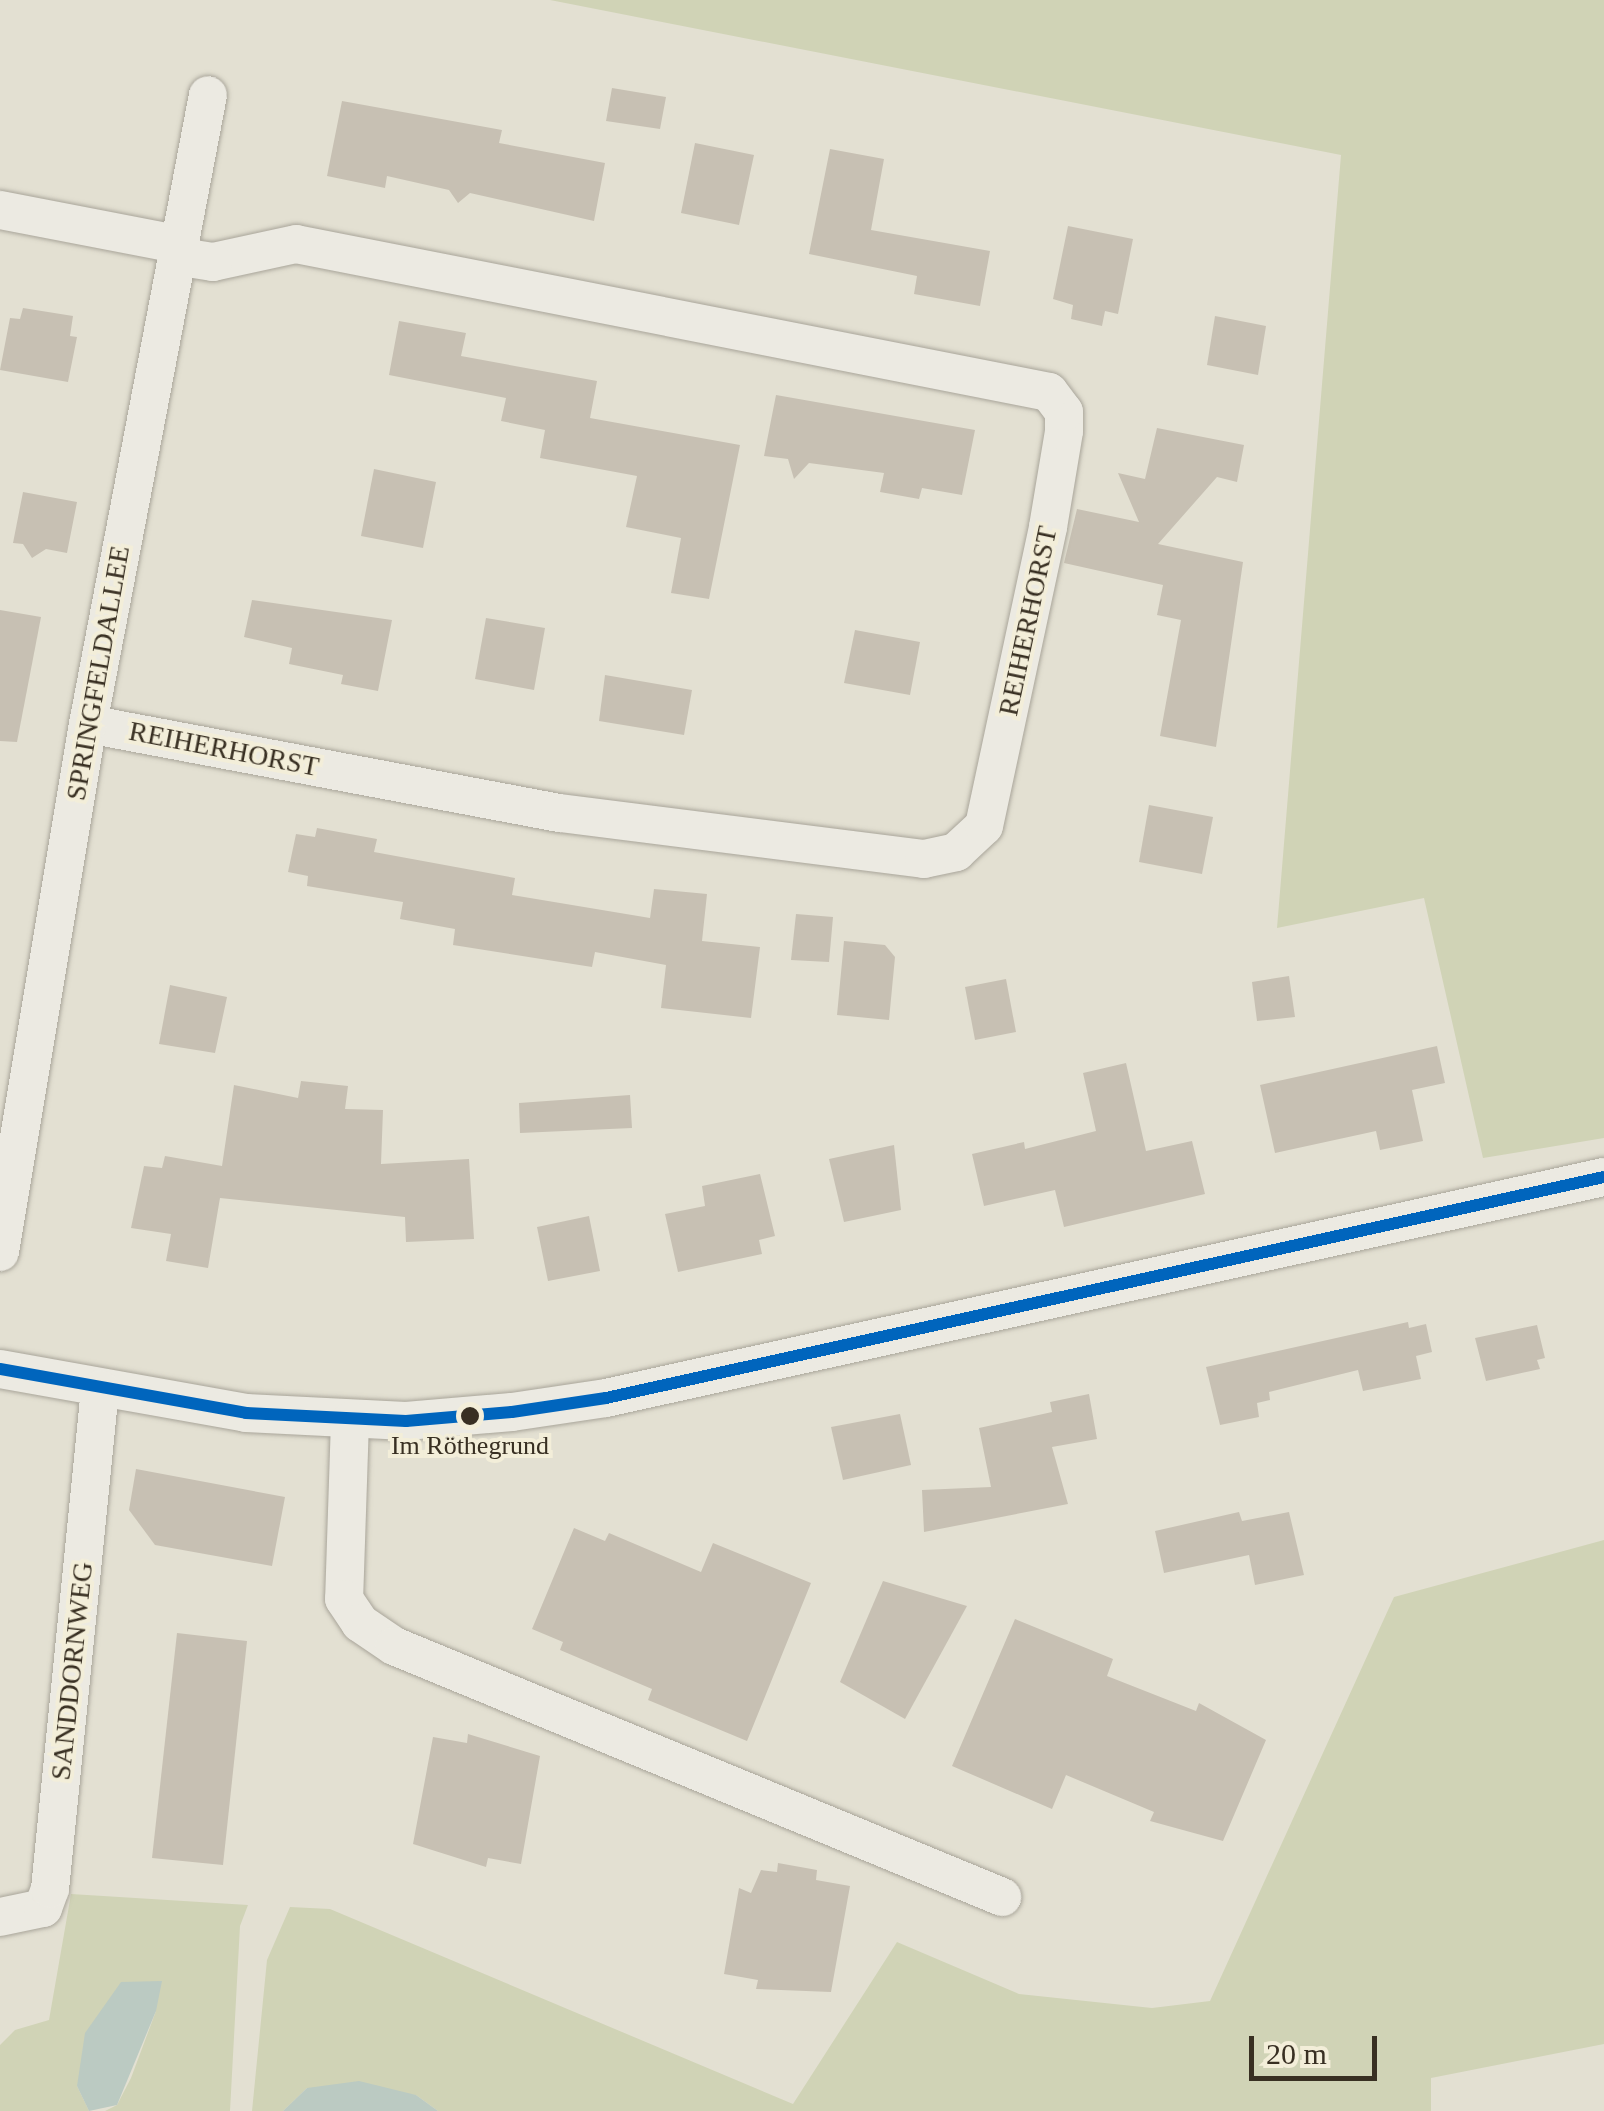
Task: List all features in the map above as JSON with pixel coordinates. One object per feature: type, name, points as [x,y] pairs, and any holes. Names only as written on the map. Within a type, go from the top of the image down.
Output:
[{"type":"street","name":"SPRINGFELDALLEE","points":[[0,1252],[88,724],[208,96]]},
{"type":"street","points":[[0,210],[177,250]]},
{"type":"street","name":"REIHERHORST","points":[[88,724],[560,813],[924,860],[956,852],[984,826],[1048,527],[1064,431],[1064,412],[1049,392],[296,244],[213,262],[177,250]]},
{"type":"street","points":[[0,1369],[246,1413],[350,1421],[462,1418],[606,1398],[1604,1178]]},
{"type":"street","name":"SANDDORNWEG","points":[[0,1917],[43,1908],[50,1890],[100,1389]]},
{"type":"street","points":[[350,1421],[344,1599],[360,1623],[394,1646],[1002,1897]]},
{"type":"green space","points":[[550,0],[1604,0],[1604,1138],[1483,1158],[1424,898],[1277,928],[1341,155]]},
{"type":"green space","points":[[1604,1540],[1604,2044],[1431,2078],[1431,2111],[438,2111],[416,2095],[307,2088],[283,2111],[252,2111],[267,1960],[290,1907],[330,1909],[793,2104],[897,1942],[1019,1994],[1152,2008],[1210,2001],[1394,1597]]},
{"type":"green space","points":[[71,1894],[248,1905],[240,1926],[230,2111],[105,2111],[117,2105],[131,2078],[156,2011],[77,2086],[89,2111],[0,2111],[0,2045],[15,2030],[49,2020]]},
{"type":"shaded area","points":[[162,1981],[156,2011],[117,2105],[89,2111],[77,2086],[85,2033],[121,1982]]},
{"type":"shaded area","points":[[359,2081],[416,2095],[438,2111],[283,2111],[307,2088]]},
{"type":"building","points":[[612,88],[666,97],[660,129],[606,121]]},
{"type":"building","points":[[342,101],[502,130],[499,143],[605,163],[594,221],[470,193],[458,203],[449,190],[387,176],[385,188],[327,176]]},
{"type":"building","points":[[695,143],[754,155],[739,225],[681,213]]},
{"type":"building","points":[[830,149],[884,159],[871,230],[990,251],[980,306],[914,294],[917,276],[809,254]]},
{"type":"building","points":[[1068,226],[1133,239],[1118,314],[1105,311],[1102,326],[1071,319],[1073,305],[1053,299]]},
{"type":"building","points":[[23,308],[73,316],[70,336],[77,337],[68,382],[0,370],[10,318],[20,319]]},
{"type":"building","points":[[1215,316],[1266,326],[1258,375],[1207,365]]},
{"type":"building","points":[[399,321],[466,333],[461,356],[597,381],[590,418],[740,445],[709,599],[671,593],[681,538],[626,527],[637,476],[540,458],[545,430],[501,421],[506,398],[389,375]]},
{"type":"building","points":[[776,395],[975,430],[962,495],[922,488],[919,499],[880,492],[884,473],[809,463],[794,479],[788,459],[764,456]]},
{"type":"building","points":[[1157,428],[1244,445],[1237,482],[1217,477],[1158,544],[1243,562],[1216,747],[1160,736],[1181,620],[1157,615],[1163,585],[1064,563],[1077,509],[1139,522],[1118,473],[1145,479]]},
{"type":"building","points":[[374,469],[436,482],[423,548],[361,536]]},
{"type":"building","points":[[23,492],[77,502],[67,553],[46,549],[32,558],[23,544],[13,543]]},
{"type":"building","points":[[252,600],[392,620],[378,691],[341,684],[343,675],[289,664],[292,648],[244,637]]},
{"type":"building","points":[[0,610],[41,617],[17,742],[0,741]]},
{"type":"building","points":[[486,618],[545,628],[534,690],[475,679]]},
{"type":"building","points":[[855,630],[920,642],[910,695],[844,683]]},
{"type":"building","points":[[605,675],[692,690],[684,735],[599,721]]},
{"type":"building","points":[[1149,805],[1213,817],[1202,874],[1139,862]]},
{"type":"building","points":[[317,828],[377,839],[374,852],[515,878],[512,895],[650,918],[654,889],[707,894],[702,941],[760,947],[751,1018],[661,1008],[666,965],[595,952],[592,967],[453,945],[455,929],[400,919],[403,902],[307,886],[308,876],[288,872],[296,834],[315,837]]},
{"type":"building","points":[[796,914],[833,917],[829,962],[791,960]]},
{"type":"building","points":[[844,941],[885,945],[895,957],[889,1020],[837,1015]]},
{"type":"building","points":[[1289,976],[1295,1017],[1257,1021],[1252,982]]},
{"type":"building","points":[[1006,979],[1016,1032],[975,1040],[965,987]]},
{"type":"building","points":[[170,985],[227,997],[215,1053],[159,1044]]},
{"type":"building","points":[[1437,1046],[1445,1083],[1412,1090],[1423,1141],[1380,1150],[1376,1131],[1275,1153],[1260,1085]]},
{"type":"building","points":[[1126,1063],[1146,1151],[1192,1141],[1205,1194],[1064,1227],[1055,1190],[984,1206],[972,1154],[1024,1142],[1025,1149],[1096,1131],[1083,1073]]},
{"type":"building","points":[[301,1081],[348,1086],[345,1109],[383,1110],[381,1164],[469,1159],[474,1239],[406,1242],[405,1217],[220,1198],[208,1268],[166,1261],[171,1234],[131,1228],[144,1166],[162,1168],[165,1156],[222,1166],[234,1085],[298,1098]]},
{"type":"building","points":[[630,1095],[632,1128],[520,1133],[519,1103]]},
{"type":"building","points":[[894,1145],[901,1210],[844,1222],[829,1159]]},
{"type":"building","points":[[760,1174],[775,1236],[759,1240],[762,1254],[678,1272],[665,1214],[705,1206],[702,1186]]},
{"type":"building","points":[[589,1216],[600,1271],[548,1281],[537,1227]]},
{"type":"building","points":[[1408,1322],[1409,1328],[1426,1324],[1432,1352],[1416,1356],[1421,1379],[1363,1391],[1358,1370],[1269,1392],[1270,1400],[1257,1403],[1259,1417],[1220,1425],[1206,1367]]},
{"type":"building","points":[[1537,1325],[1545,1358],[1537,1360],[1540,1369],[1486,1381],[1475,1338]]},
{"type":"building","points":[[1089,1394],[1097,1439],[1052,1447],[1068,1504],[924,1532],[922,1490],[991,1487],[979,1428],[1052,1412],[1050,1402]]},
{"type":"building","points":[[900,1414],[911,1465],[843,1480],[831,1427]]},
{"type":"building","points":[[136,1469],[285,1497],[272,1566],[155,1545],[129,1510]]},
{"type":"building","points":[[1239,1512],[1242,1521],[1289,1512],[1304,1575],[1255,1585],[1249,1555],[1164,1573],[1155,1531]]},
{"type":"building","points":[[574,1528],[605,1541],[609,1533],[701,1572],[713,1543],[811,1583],[747,1741],[648,1700],[652,1689],[560,1650],[563,1642],[532,1629]]},
{"type":"building","points":[[883,1581],[967,1606],[905,1719],[840,1682]]},
{"type":"building","points":[[1015,1619],[1113,1659],[1107,1676],[1196,1711],[1199,1703],[1266,1740],[1223,1841],[1150,1821],[1154,1812],[1066,1775],[1052,1809],[952,1766]]},
{"type":"building","points":[[177,1633],[247,1641],[223,1865],[152,1858]]},
{"type":"building","points":[[468,1734],[540,1756],[521,1864],[488,1858],[486,1867],[413,1844],[433,1737],[467,1743]]},
{"type":"building","points":[[778,1863],[817,1870],[816,1880],[850,1886],[831,1992],[756,1989],[758,1980],[724,1974],[739,1888],[751,1893],[761,1870],[777,1872]]},
{"type":"transit line","points":[[0,1369],[246,1413],[406,1421],[512,1412],[606,1398],[1604,1177]]},
{"type":"place","name":"Im Röthegrund","points":[[470,1416]]}]
